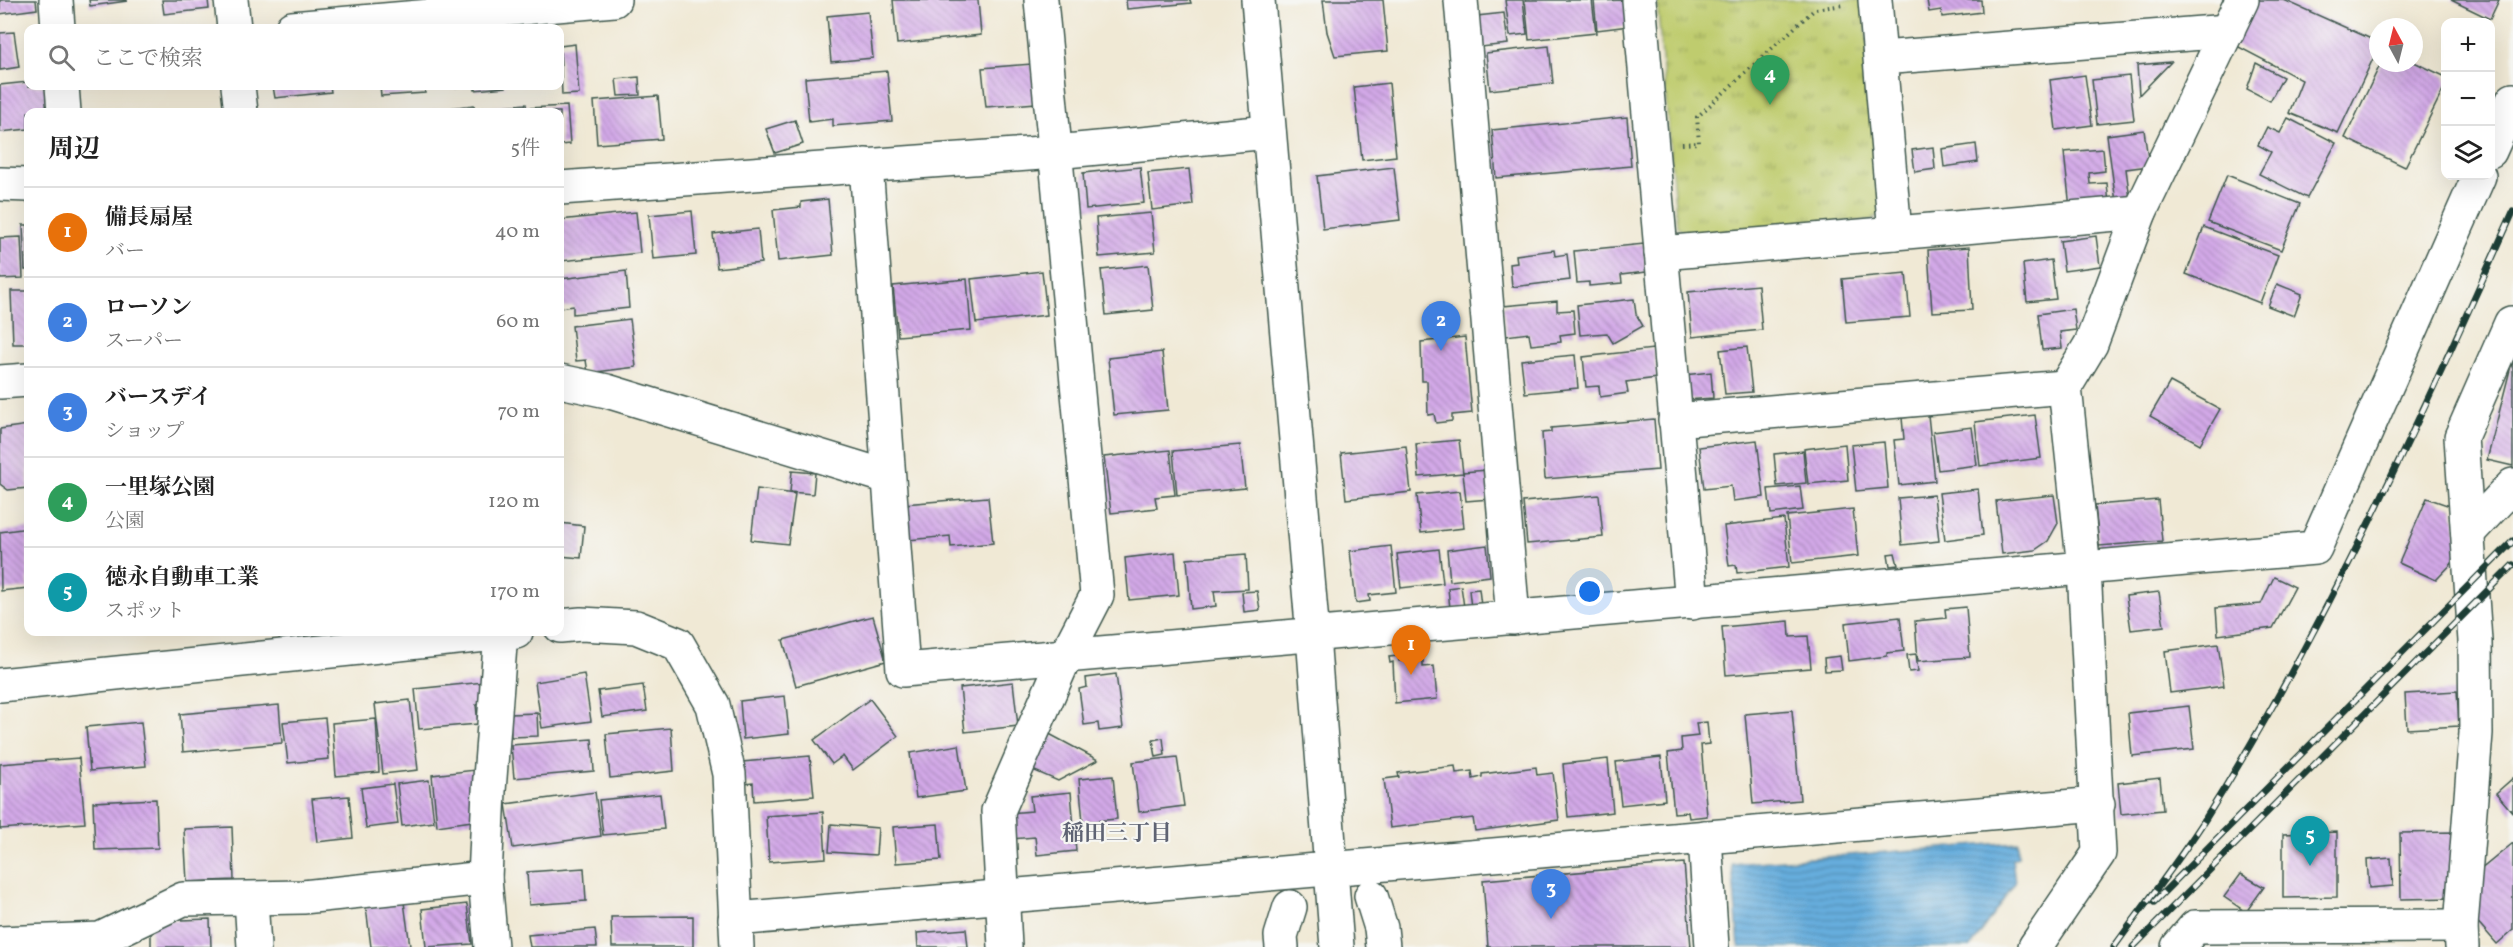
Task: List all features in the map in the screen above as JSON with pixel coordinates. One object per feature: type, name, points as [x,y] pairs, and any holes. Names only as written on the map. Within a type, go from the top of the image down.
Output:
[{"type":"street","points":[[56,0],[58,24]]},
{"type":"street","points":[[231,0],[234,24]]},
{"type":"street","points":[[338,24],[614,0]]},
{"type":"street","points":[[1005,947],[998,811],[1065,657],[1097,596],[1041,0]]},
{"type":"street","points":[[1258,0],[1313,636],[1336,947]]},
{"type":"street","points":[[1461,0],[1514,618]]},
{"type":"street","points":[[1639,0],[1692,603]]},
{"type":"street","points":[[2036,947],[2098,853],[2098,804],[2084,569],[2065,387],[2091,344],[2140,212],[2242,0]]},
{"type":"street","points":[[1865,2],[1881,58],[1895,233]]},
{"type":"street","points":[[1881,58],[2228,31]]},
{"type":"street","points":[[62,90],[64,108]]},
{"type":"street","points":[[238,90],[241,108]]},
{"type":"street","points":[[2495,140],[2513,100]]},
{"type":"street","points":[[564,188],[1056,152],[1269,132]]},
{"type":"street","points":[[866,165],[903,670],[2315,548],[2478,180]]},
{"type":"street","points":[[0,184],[24,184]]},
{"type":"street","points":[[1661,253],[2140,212]]},
{"type":"street","points":[[2178,947],[2195,927],[2461,936],[2476,733],[2475,641],[2461,437],[2512,323]]},
{"type":"street","points":[[0,382],[24,380]]},
{"type":"street","points":[[564,382],[608,391],[888,477]]},
{"type":"street","points":[[1675,420],[2065,387]]},
{"type":"street","points":[[2468,533],[2513,485]]},
{"type":"street","points":[[564,626],[581,624],[636,627],[678,644],[713,705],[729,774],[736,933],[1001,895],[2098,804]]},
{"type":"street","points":[[0,685],[468,636]]},
{"type":"street","points":[[491,947],[485,878],[489,791],[506,636]]},
{"type":"street","points":[[1705,837],[1712,947]]},
{"type":"street","points":[[0,943],[100,939],[183,899],[303,897],[485,878]]},
{"type":"street","points":[[1371,896],[1381,928],[1383,947]]},
{"type":"street","points":[[251,899],[254,947]]},
{"type":"street","points":[[1282,947],[1281,936],[1290,907]]},
{"type":"path","points":[[1681,133],[1682,144],[1699,143],[1697,117],[1815,9],[1865,2]]},
{"type":"green space","points":[[1657,0],[1863,0],[1884,211],[1871,220],[1687,234],[1677,227]]},
{"type":"water","points":[[2018,842],[2018,857],[2012,859],[2015,883],[1971,947],[1739,947],[1732,864]]},
{"type":"building","points":[[0,0],[36,0],[37,9],[0,14]]},
{"type":"building","points":[[89,0],[127,0],[127,1],[90,6]]},
{"type":"building","points":[[162,0],[208,0],[209,9],[164,14]]},
{"type":"building","points":[[893,0],[978,0],[981,35],[897,44]]},
{"type":"building","points":[[1126,0],[1190,0],[1191,3],[1127,9]]},
{"type":"building","points":[[1323,0],[1383,0],[1388,51],[1335,56],[1327,32]]},
{"type":"building","points":[[1505,0],[1523,0],[1527,34],[1510,36]]},
{"type":"building","points":[[1525,0],[1592,0],[1596,33],[1529,40]]},
{"type":"building","points":[[1627,0],[1629,26],[1597,30],[1594,1]]},
{"type":"building","points":[[1927,0],[1981,0],[1982,12],[1942,17],[1941,10],[1929,12]]},
{"type":"building","points":[[2257,0],[2284,0],[2369,38],[2369,67],[2338,133],[2289,113],[2302,80],[2233,44]]},
{"type":"building","points":[[2451,0],[2499,0],[2490,18]]},
{"type":"building","points":[[868,12],[873,58],[831,62],[827,16]]},
{"type":"building","points":[[1504,13],[1508,44],[1481,47],[1477,16]]},
{"type":"building","points":[[14,32],[19,67],[0,70],[0,33]]},
{"type":"building","points":[[575,44],[579,94],[562,95],[564,45]]},
{"type":"building","points":[[1549,46],[1553,83],[1490,90],[1486,53]]},
{"type":"building","points":[[2171,62],[2139,95],[2137,65]]},
{"type":"building","points":[[2256,63],[2283,77],[2270,101],[2247,89]]},
{"type":"building","points":[[1032,64],[1036,103],[986,107],[982,68]]},
{"type":"building","points":[[2423,66],[2441,75],[2441,94],[2405,167],[2345,138],[2377,72],[2423,72]]},
{"type":"building","points":[[887,71],[892,121],[833,126],[833,119],[809,122],[805,78]]},
{"type":"building","points":[[2085,75],[2092,125],[2056,130],[2050,80]]},
{"type":"building","points":[[2129,76],[2134,120],[2097,124],[2092,80]]},
{"type":"building","points":[[639,77],[640,95],[618,96],[616,79]]},
{"type":"building","points":[[24,82],[24,90],[50,90],[53,108],[24,108],[24,129],[0,132],[0,85]]},
{"type":"building","points":[[1389,83],[1396,156],[1362,160],[1354,87]]},
{"type":"building","points":[[274,90],[331,90],[331,92],[275,98]]},
{"type":"building","points":[[380,90],[425,90],[425,93],[381,96]]},
{"type":"building","points":[[658,96],[662,139],[597,144],[594,101]]},
{"type":"building","points":[[526,104],[526,108],[480,108]]},
{"type":"building","points":[[474,105],[474,108],[449,108]]},
{"type":"building","points":[[567,106],[570,144],[564,145],[564,108],[528,108]]},
{"type":"building","points":[[1627,117],[1631,166],[1496,178],[1492,130]]},
{"type":"building","points":[[2288,118],[2336,143],[2307,198],[2259,174],[2271,152],[2258,145],[2267,127],[2280,133]]},
{"type":"building","points":[[795,120],[803,144],[775,153],[766,129]]},
{"type":"building","points":[[2144,130],[2149,166],[2126,169],[2130,199],[2116,202],[2107,135]]},
{"type":"building","points":[[1976,144],[1978,162],[1944,167],[1942,149]]},
{"type":"building","points":[[1933,147],[1935,169],[1915,172],[1912,150]]},
{"type":"building","points":[[2103,149],[2105,171],[2089,173],[2090,184],[2107,183],[2109,204],[2070,208],[2064,152]]},
{"type":"building","points":[[1140,167],[1144,203],[1086,209],[1083,173]]},
{"type":"building","points":[[1394,167],[1400,220],[1323,229],[1317,176]]},
{"type":"building","points":[[1189,169],[1193,205],[1152,210],[1148,173]]},
{"type":"building","points":[[2227,175],[2300,204],[2281,250],[2208,222]]},
{"type":"building","points":[[828,199],[833,255],[778,261],[773,210],[801,207],[801,202]]},
{"type":"building","points":[[692,211],[696,255],[653,259],[649,215]]},
{"type":"building","points":[[636,212],[640,253],[564,261],[564,220]]},
{"type":"building","points":[[1151,213],[1155,252],[1099,257],[1096,218]]},
{"type":"building","points":[[2204,227],[2278,255],[2260,303],[2186,274]]},
{"type":"building","points":[[758,229],[761,263],[717,268],[713,234]]},
{"type":"building","points":[[2096,236],[2100,266],[2064,271],[2060,241]]},
{"type":"building","points":[[21,237],[23,278],[0,279],[0,238]]},
{"type":"building","points":[[1644,244],[1646,272],[1621,275],[1622,283],[1589,286],[1589,282],[1577,283],[1574,251]]},
{"type":"building","points":[[1969,247],[1972,310],[1932,312],[1928,250]]},
{"type":"building","points":[[1554,250],[1555,256],[1567,254],[1570,280],[1512,287],[1510,264],[1517,263],[1516,255]]},
{"type":"building","points":[[2051,260],[2056,299],[2027,302],[2023,264]]},
{"type":"building","points":[[1148,265],[1153,310],[1106,315],[1101,270]]},
{"type":"building","points":[[626,271],[629,308],[573,314],[573,306],[564,307],[564,279]]},
{"type":"building","points":[[1042,271],[1047,315],[976,323],[971,279]]},
{"type":"building","points":[[1906,273],[1910,317],[1846,322],[1842,279]]},
{"type":"building","points":[[967,279],[971,330],[898,336],[893,286]]},
{"type":"building","points":[[2277,284],[2302,294],[2294,316],[2268,306]]},
{"type":"building","points":[[1758,285],[1762,330],[1692,337],[1688,292]]},
{"type":"building","points":[[11,291],[24,291],[24,344],[13,344]]},
{"type":"building","points":[[1634,299],[1636,314],[1643,326],[1613,343],[1607,333],[1580,335],[1577,305]]},
{"type":"building","points":[[1557,301],[1557,311],[1573,310],[1575,333],[1560,335],[1561,342],[1531,345],[1529,333],[1506,336],[1503,306]]},
{"type":"building","points":[[2073,309],[2076,330],[2060,332],[2062,348],[2042,350],[2038,314]]},
{"type":"building","points":[[630,319],[636,367],[588,373],[586,360],[576,361],[572,326]]},
{"type":"building","points":[[1465,337],[1472,413],[1452,415],[1452,421],[1436,423],[1434,414],[1428,415],[1427,381],[1422,381],[1421,342]]},
{"type":"building","points":[[1747,347],[1752,392],[1725,394],[1720,350]]},
{"type":"building","points":[[1653,349],[1657,378],[1626,382],[1628,393],[1600,397],[1599,386],[1586,387],[1583,357]]},
{"type":"building","points":[[1162,352],[1168,410],[1114,415],[1108,358]]},
{"type":"building","points":[[1575,355],[1578,388],[1525,393],[1521,360]]},
{"type":"building","points":[[2513,362],[2513,466],[2487,460]]},
{"type":"building","points":[[1711,372],[1713,398],[1686,400],[1684,375]]},
{"type":"building","points":[[2170,382],[2220,409],[2200,444],[2150,416]]},
{"type":"building","points":[[1928,415],[1935,481],[1899,485],[1894,440],[1904,439],[1902,418]]},
{"type":"building","points":[[2035,415],[2041,458],[1980,466],[1975,422]]},
{"type":"building","points":[[1654,419],[1658,470],[1545,479],[1542,433],[1551,432],[1551,428]]},
{"type":"building","points":[[24,426],[24,488],[8,490],[0,484],[0,429]]},
{"type":"building","points":[[1972,427],[1977,465],[1938,470],[1933,432]]},
{"type":"building","points":[[1459,440],[1463,473],[1419,477],[1416,444]]},
{"type":"building","points":[[1757,440],[1764,497],[1733,501],[1731,486],[1704,489],[1699,447]]},
{"type":"building","points":[[1884,442],[1888,488],[1856,491],[1851,445]]},
{"type":"building","points":[[1845,444],[1848,480],[1808,484],[1804,449]]},
{"type":"building","points":[[1240,445],[1245,488],[1177,495],[1173,451]]},
{"type":"building","points":[[1406,446],[1411,492],[1346,499],[1341,453]]},
{"type":"building","points":[[1170,450],[1175,495],[1155,497],[1157,508],[1111,513],[1104,457]]},
{"type":"building","points":[[1803,451],[1806,483],[1777,486],[1774,454]]},
{"type":"building","points":[[1487,470],[1490,499],[1466,501],[1463,472]]},
{"type":"building","points":[[792,471],[815,473],[813,494],[790,492]]},
{"type":"building","points":[[1800,486],[1803,510],[1771,514],[1768,489]]},
{"type":"building","points":[[757,489],[795,494],[788,544],[751,540]]},
{"type":"building","points":[[1978,489],[1983,535],[1945,540],[1939,493]]},
{"type":"building","points":[[1460,491],[1464,528],[1421,533],[1417,495]]},
{"type":"building","points":[[1599,495],[1603,537],[1527,544],[1523,502]]},
{"type":"building","points":[[1934,495],[1939,541],[1902,545],[1898,498]]},
{"type":"building","points":[[2054,495],[2058,523],[2048,541],[2035,550],[2002,554],[1996,501]]},
{"type":"building","points":[[988,497],[993,543],[951,547],[950,536],[908,540],[904,504]]},
{"type":"building","points":[[2427,498],[2453,507],[2460,555],[2436,580],[2399,563]]},
{"type":"building","points":[[2158,500],[2162,541],[2099,546],[2095,505]]},
{"type":"building","points":[[1853,509],[1858,556],[1792,563],[1787,516]]},
{"type":"building","points":[[1784,519],[1789,567],[1737,573],[1736,565],[1729,566],[1724,526]]},
{"type":"building","points":[[564,524],[584,526],[581,558],[564,556]]},
{"type":"building","points":[[24,529],[24,588],[1,591],[0,532]]},
{"type":"building","points":[[1487,545],[1490,576],[1450,581],[1447,550]]},
{"type":"building","points":[[1391,546],[1396,592],[1369,595],[1370,601],[1356,603],[1350,551]]},
{"type":"building","points":[[1439,549],[1443,583],[1401,588],[1397,554]]},
{"type":"building","points":[[1175,552],[1179,595],[1129,600],[1125,558]]},
{"type":"building","points":[[1895,553],[1898,565],[1890,566],[1888,554]]},
{"type":"building","points":[[1246,554],[1248,589],[1214,591],[1216,606],[1191,609],[1187,559]]},
{"type":"building","points":[[2274,577],[2295,587],[2273,628],[2218,635],[2216,608],[2261,604]]},
{"type":"building","points":[[1461,586],[1464,607],[1450,609],[1448,588]]},
{"type":"building","points":[[1479,589],[1481,606],[1471,608],[1469,590]]},
{"type":"building","points":[[1257,591],[1260,610],[1244,612],[1242,592]]},
{"type":"building","points":[[2159,592],[2164,626],[2131,630],[2126,596]]},
{"type":"building","points":[[1966,607],[1970,657],[1918,661],[1915,621],[1946,618],[1945,609]]},
{"type":"building","points":[[873,616],[886,661],[796,686],[783,640]]},
{"type":"building","points":[[1900,617],[1904,651],[1887,653],[1887,656],[1849,661],[1845,623]]},
{"type":"building","points":[[1789,621],[1790,637],[1808,636],[1811,668],[1726,675],[1722,627]]},
{"type":"building","points":[[2218,644],[2224,686],[2170,693],[2165,651]]},
{"type":"building","points":[[1916,654],[1918,671],[1909,672],[1907,655]]},
{"type":"building","points":[[1398,656],[1399,661],[1423,659],[1423,667],[1434,666],[1437,699],[1395,703],[1393,662],[1390,663],[1389,657]]},
{"type":"building","points":[[1840,656],[1842,670],[1825,671],[1824,658]]},
{"type":"building","points":[[584,674],[591,721],[542,728],[535,682]]},
{"type":"building","points":[[1116,674],[1123,728],[1099,731],[1098,723],[1084,725],[1079,689],[1087,687],[1086,678]]},
{"type":"building","points":[[484,682],[486,704],[476,705],[478,724],[419,729],[415,689]]},
{"type":"building","points":[[1013,682],[1018,726],[965,732],[960,688]]},
{"type":"building","points":[[643,685],[647,711],[602,717],[598,691]]},
{"type":"building","points":[[2457,691],[2459,726],[2407,729],[2405,694]]},
{"type":"building","points":[[785,696],[789,734],[743,739],[740,701]]},
{"type":"building","points":[[870,699],[898,736],[853,770],[843,756],[832,764],[814,740]]},
{"type":"building","points":[[410,700],[418,770],[383,774],[375,704]]},
{"type":"building","points":[[279,705],[282,743],[183,752],[180,714]]},
{"type":"building","points":[[2189,706],[2194,749],[2132,756],[2128,713]]},
{"type":"building","points":[[1792,710],[1800,800],[1753,804],[1745,714]]},
{"type":"building","points":[[537,713],[538,736],[511,737],[510,714]]},
{"type":"building","points":[[325,718],[329,759],[288,763],[283,722]]},
{"type":"building","points":[[376,719],[379,772],[336,776],[332,723]]},
{"type":"building","points":[[141,722],[146,766],[90,771],[86,727]]},
{"type":"building","points":[[1707,722],[1709,744],[1701,745],[1707,816],[1689,818],[1688,812],[1674,813],[1668,753],[1682,751],[1681,738],[1698,736],[1696,723]]},
{"type":"building","points":[[671,728],[674,771],[610,778],[606,734]]},
{"type":"building","points":[[1040,729],[1098,760],[1058,781],[1021,765]]},
{"type":"building","points":[[1163,738],[1165,755],[1156,757],[1153,740]]},
{"type":"building","points":[[592,739],[594,771],[514,778],[511,745]]},
{"type":"building","points":[[959,745],[966,791],[916,798],[910,753]]},
{"type":"building","points":[[810,756],[814,796],[754,801],[753,783],[744,784],[742,762]]},
{"type":"building","points":[[1177,757],[1184,806],[1139,812],[1133,762]]},
{"type":"building","points":[[1661,757],[1665,800],[1621,805],[1616,762]]},
{"type":"building","points":[[79,758],[85,823],[0,829],[0,764]]},
{"type":"building","points":[[1608,759],[1613,812],[1568,817],[1563,764]]},
{"type":"building","points":[[1455,766],[1456,773],[1472,771],[1473,779],[1482,777],[1482,774],[1536,767],[1537,775],[1553,773],[1559,820],[1475,831],[1473,818],[1390,828],[1384,779],[1399,777],[1398,773]]},
{"type":"building","points":[[475,770],[479,820],[437,826],[432,775]]},
{"type":"building","points":[[1113,776],[1117,819],[1083,822],[1079,779]]},
{"type":"building","points":[[2160,778],[2163,810],[2121,814],[2118,783]]},
{"type":"building","points":[[2513,778],[2513,813],[2496,793]]},
{"type":"building","points":[[429,780],[434,822],[402,826],[397,784]]},
{"type":"building","points":[[393,784],[398,824],[366,828],[361,788]]},
{"type":"building","points":[[595,792],[601,836],[513,848],[506,804]]},
{"type":"building","points":[[1071,792],[1076,851],[1037,855],[1035,837],[1011,839],[1009,813],[1032,811],[1030,796]]},
{"type":"building","points":[[660,794],[664,829],[603,835],[599,800]]},
{"type":"building","points":[[349,796],[353,838],[317,842],[312,799]]},
{"type":"building","points":[[156,799],[158,848],[95,850],[93,802]]},
{"type":"building","points":[[823,812],[826,858],[769,862],[766,816]]},
{"type":"building","points":[[831,824],[878,828],[876,855],[829,852]]},
{"type":"building","points":[[938,824],[941,860],[896,863],[893,827]]},
{"type":"building","points":[[232,827],[234,880],[187,882],[184,829]]},
{"type":"building","points":[[2337,832],[2337,897],[2283,898],[2283,834]]},
{"type":"building","points":[[2455,832],[2456,898],[2401,899],[2400,833]]},
{"type":"building","points":[[2513,843],[2513,930],[2497,944],[2475,919],[2479,871]]},
{"type":"building","points":[[2391,858],[2393,886],[2369,888],[2367,860]]},
{"type":"building","points":[[1684,863],[1691,947],[1488,947],[1483,880]]},
{"type":"building","points":[[584,868],[586,901],[529,905],[527,872]]},
{"type":"building","points":[[2241,874],[2264,887],[2246,912],[2224,897]]},
{"type":"building","points":[[404,902],[410,946],[371,947],[366,907]]},
{"type":"building","points":[[467,904],[472,944],[426,947],[422,909]]},
{"type":"building","points":[[693,916],[693,947],[612,947],[611,917]]},
{"type":"building","points":[[210,919],[211,947],[151,947],[151,921]]},
{"type":"building","points":[[595,929],[597,947],[530,947],[528,935]]},
{"type":"building","points":[[966,929],[968,947],[918,947],[917,933]]},
{"type":"railway","points":[[2114,947],[2206,818],[2292,671],[2370,521],[2513,212]]},
{"type":"railway","points":[[2154,902],[2513,541]]},
{"type":"railway","points":[[2133,947],[2513,565]]},
{"type":"place","name":"一里塚公園","points":[[1770,105]]},
{"type":"place","name":"ローソン","points":[[1441,351]]},
{"type":"place","name":"備長扇屋","points":[[1411,675]]},
{"type":"place","name":"徳永自動車工業","points":[[2310,866]]},
{"type":"place","name":"バースデイ","points":[[1551,919]]},
{"type":"district","name":"稲田三丁目","points":[[1117,834]]}]
